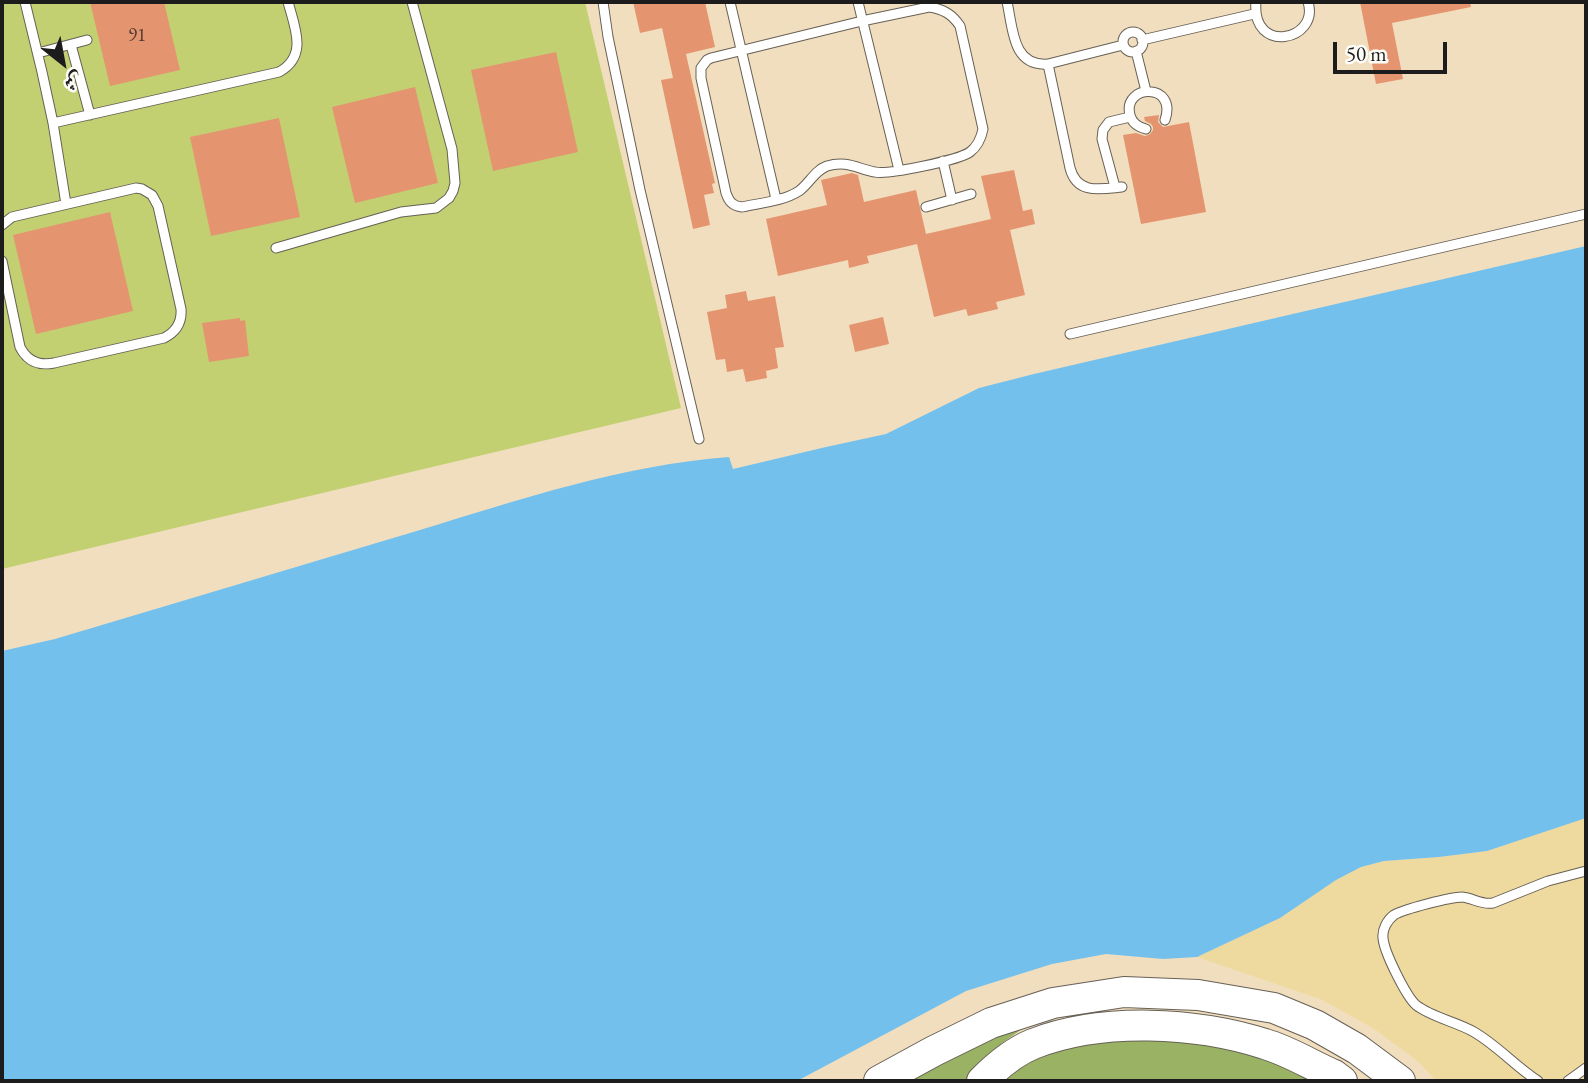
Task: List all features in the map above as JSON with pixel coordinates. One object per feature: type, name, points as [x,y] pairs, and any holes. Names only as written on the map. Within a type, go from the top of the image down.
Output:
[{"type":"highway","points":[[879,1081],[991,1023],[1053,1003],[1124,992],[1198,995],[1274,1008],[1315,1024],[1357,1049],[1399,1081]]},
{"type":"highway","points":[[982,1081],[1002,1062],[1032,1044],[1105,1027],[1147,1025],[1213,1031],[1267,1044],[1342,1081]]},
{"type":"lane","points":[[24,2],[53,123],[66,204]]},
{"type":"lane","points":[[53,123],[287,68],[297,53],[298,44],[288,2]]},
{"type":"lane","points":[[276,248],[391,215],[436,208],[449,198],[455,183],[452,149],[412,2]]},
{"type":"lane","points":[[603,2],[640,190],[699,439]]},
{"type":"lane","points":[[730,2],[776,199]]},
{"type":"lane","points":[[858,2],[899,170]]},
{"type":"lane","points":[[1007,2],[1017,49],[1022,57],[1030,62],[1048,64],[1124,45]]},
{"type":"lane","points":[[1255,2],[1254,14],[1259,25],[1268,34],[1279,37],[1292,36],[1302,29],[1308,19],[1308,2]]},
{"type":"lane","points":[[929,7],[948,13],[956,20],[960,26],[982,129],[981,137],[972,151],[943,161],[876,173],[851,165],[831,165],[815,173],[797,192],[742,207],[733,205],[726,194],[701,68],[707,60],[741,50],[862,21],[929,7]]},
{"type":"lane","points":[[1142,40],[1254,14]]},
{"type":"lane","points":[[1136,51],[1128,50],[1124,45],[1124,38],[1129,33],[1136,33],[1142,40]]},
{"type":"lane","points":[[38,53],[87,40]]},
{"type":"lane","points":[[1136,51],[1142,40]]},
{"type":"lane","points":[[71,45],[90,115]]},
{"type":"lane","points":[[1136,51],[1146,91]]},
{"type":"lane","points":[[1048,64],[1075,180],[1092,189],[1119,187],[1102,139],[1103,130],[1109,122],[1130,117]]},
{"type":"lane","points":[[1146,129],[1134,123],[1130,117],[1130,103],[1134,97],[1146,91],[1153,91],[1164,99],[1167,106],[1165,120]]},
{"type":"lane","points":[[943,161],[952,200]]},
{"type":"lane","points":[[2,225],[12,217],[66,204],[136,188],[147,191],[158,206],[181,309],[180,321],[174,331],[164,338],[47,365],[34,362],[20,347],[2,261]]},
{"type":"lane","points":[[926,207],[971,194]]},
{"type":"lane","points":[[1070,334],[1586,214]]},
{"type":"lane","points":[[1538,1081],[1476,1033],[1417,1005],[1403,989],[1384,944],[1383,932],[1389,920],[1400,913],[1458,897],[1479,903],[1493,903],[1548,881],[1586,871]]},
{"type":"lane","points":[[1568,1081],[1586,1068]]},
{"type":"green space","points":[[2,2],[585,2],[681,408],[2,569]]},
{"type":"green space","points":[[1037,1019],[989,1054],[966,1081],[907,1081],[965,1048]]},
{"type":"green space","points":[[1211,1037],[1326,1081],[1002,1081],[1010,1073],[1053,1050],[1087,1038]]},
{"type":"sand","points":[[1586,818],[1586,1081],[1436,1081],[1419,1062],[1373,1028],[1320,999],[1197,957],[1280,918],[1336,880],[1361,867],[1384,861],[1487,851]]},
{"type":"water","points":[[1586,246],[1586,818],[1487,851],[1384,861],[1361,867],[1336,880],[1280,918],[1197,957],[1163,959],[1106,954],[1052,964],[966,991],[797,1081],[2,1081],[2,651],[55,639],[611,475],[729,457],[733,469],[886,434],[979,388]]},
{"type":"building","points":[[90,2],[164,2],[180,70],[110,86]]},
{"type":"building","points":[[633,2],[705,2],[715,47],[686,54],[715,183],[712,184],[714,193],[704,195],[710,225],[693,229],[661,80],[673,78],[662,28],[640,33]]},
{"type":"building","points":[[1360,2],[1470,2],[1471,7],[1392,23],[1403,79],[1376,84]]},
{"type":"building","points":[[556,52],[578,152],[493,171],[471,70]]},
{"type":"building","points":[[415,87],[438,183],[355,203],[332,107]]},
{"type":"building","points":[[1159,115],[1158,122],[1163,127],[1189,122],[1206,212],[1141,224],[1123,135],[1150,134],[1153,127],[1144,117]]},
{"type":"building","points":[[279,118],[300,217],[211,236],[190,137]]},
{"type":"building","points":[[1014,170],[1023,211],[1032,209],[1035,224],[1010,230],[1025,295],[996,302],[998,309],[968,316],[966,309],[934,317],[917,244],[867,256],[869,263],[849,268],[848,260],[778,276],[766,219],[827,205],[821,180],[852,173],[858,175],[864,202],[916,190],[926,234],[991,219],[981,176]]},
{"type":"building","points":[[110,212],[133,311],[36,334],[13,235]]},
{"type":"building","points":[[746,291],[748,301],[775,296],[784,347],[775,348],[778,368],[766,371],[767,378],[746,382],[743,369],[727,372],[725,359],[716,360],[707,312],[727,308],[725,295]]},
{"type":"building","points":[[883,317],[889,344],[855,352],[849,325]]},
{"type":"building","points":[[240,318],[240,321],[245,320],[249,356],[209,362],[202,323]]}]
